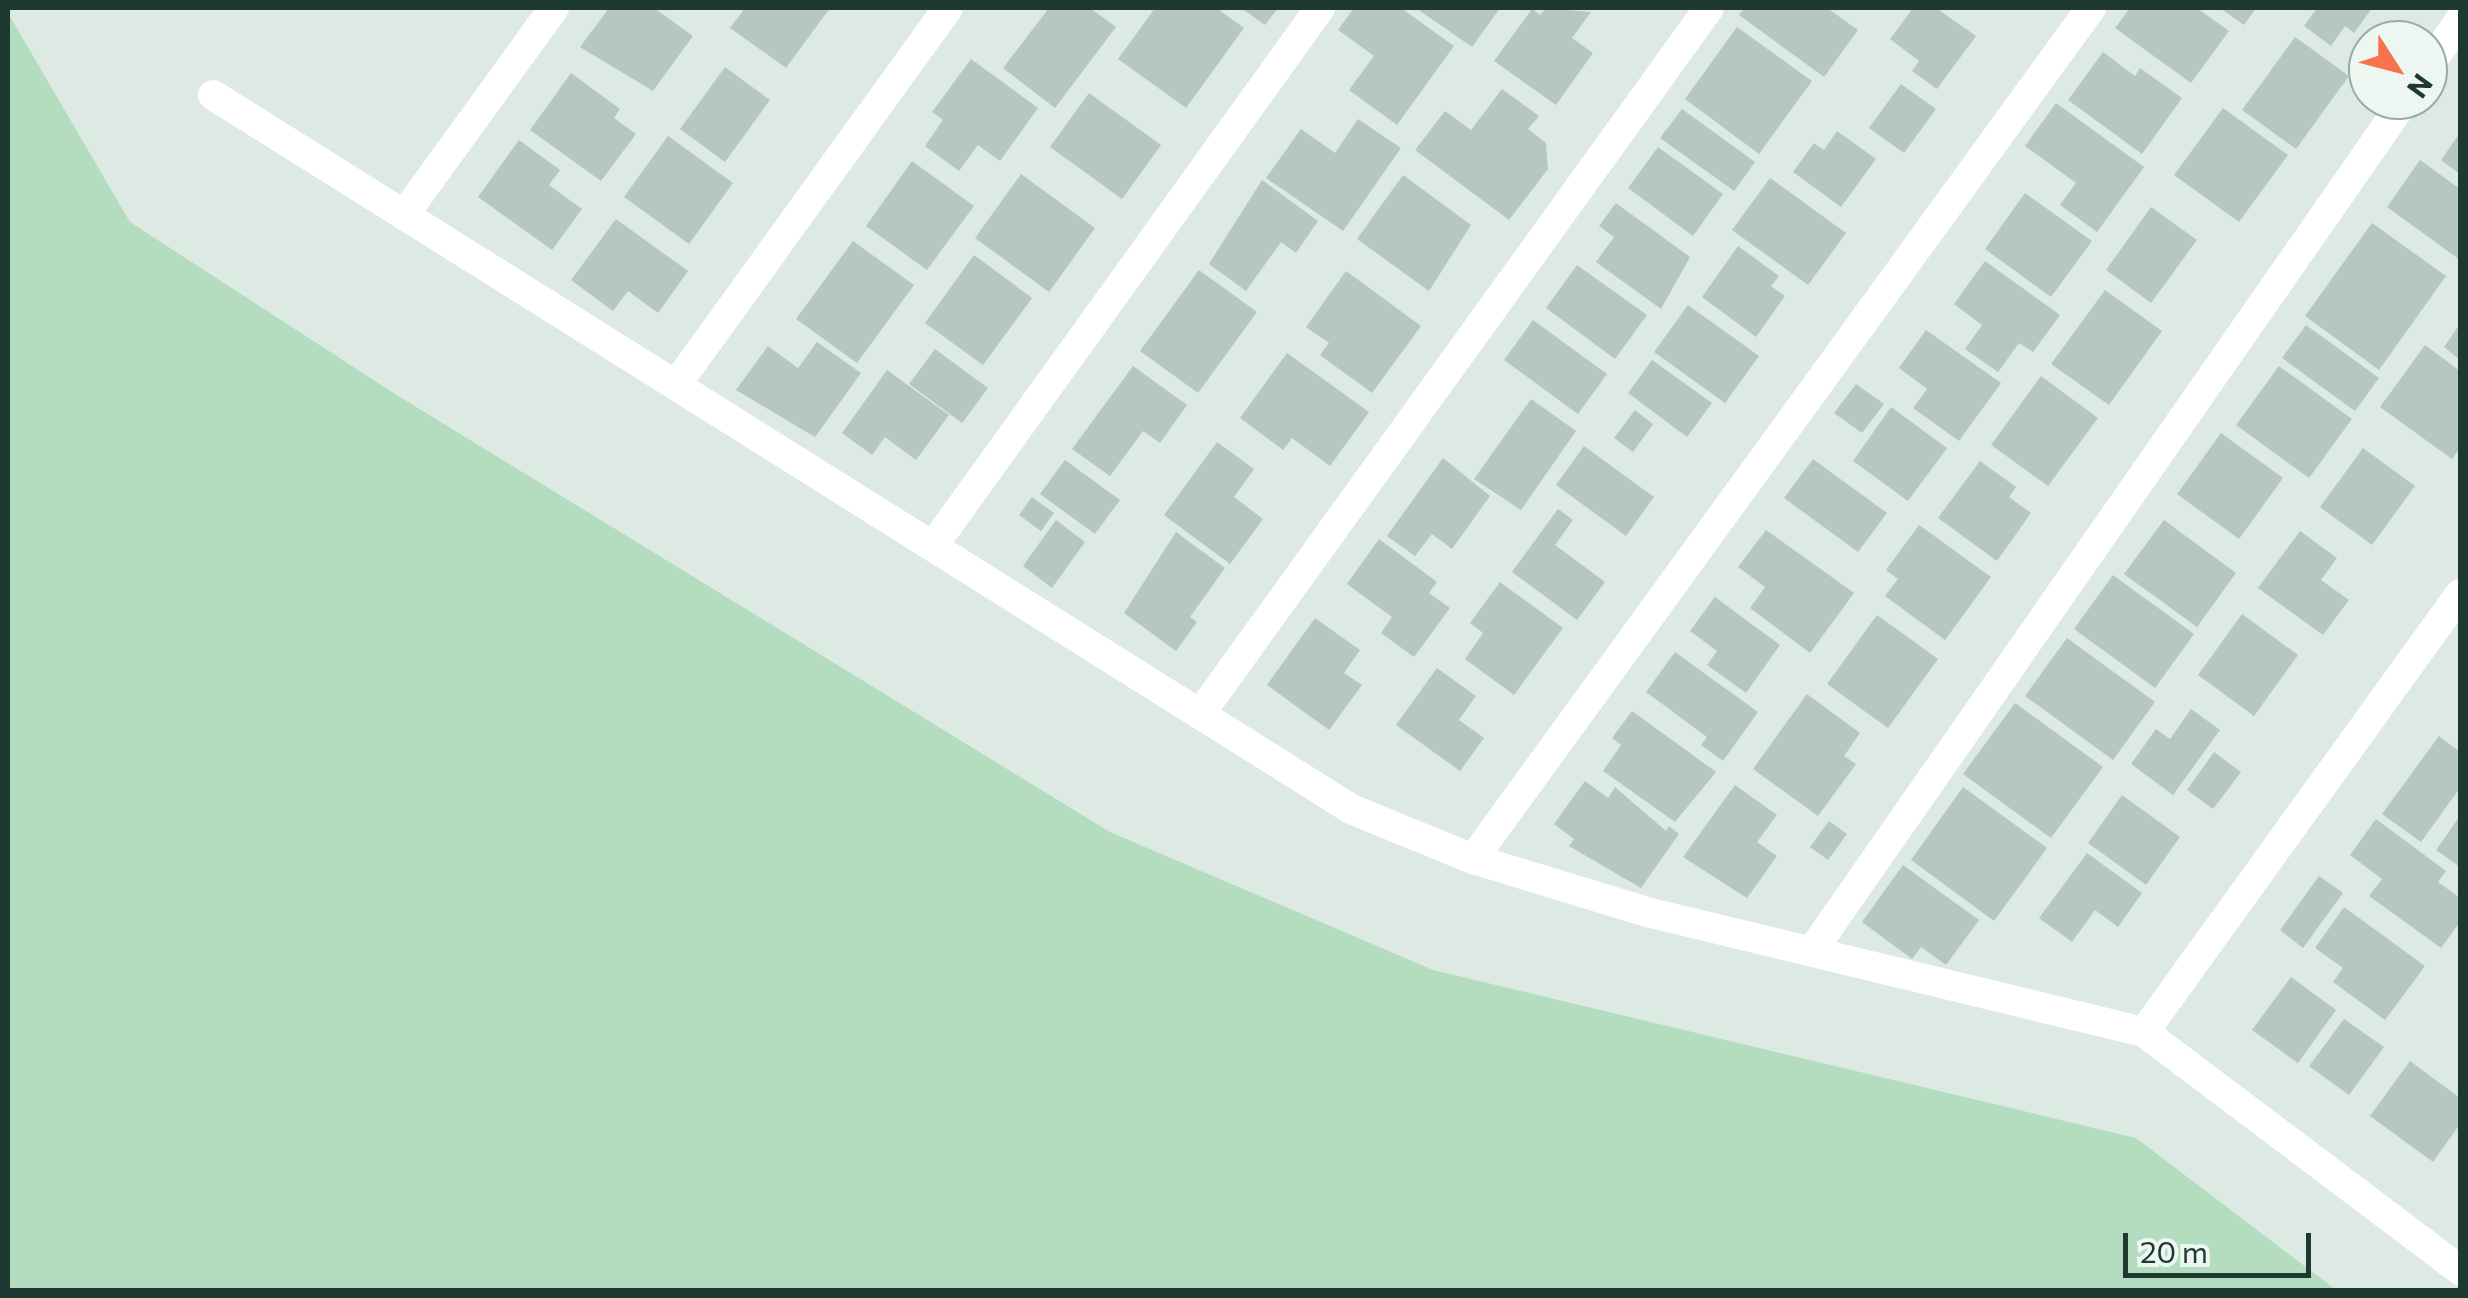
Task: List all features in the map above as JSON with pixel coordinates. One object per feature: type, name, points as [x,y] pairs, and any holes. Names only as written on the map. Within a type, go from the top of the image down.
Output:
[{"type":"street","points":[[404,215],[554,8]]},
{"type":"street","points":[[676,385],[948,8]]},
{"type":"street","points":[[933,546],[1320,8]]},
{"type":"street","points":[[1200,714],[1709,8]]},
{"type":"street","points":[[1474,858],[2091,8]]},
{"type":"street","points":[[2450,8],[2460,18]]},
{"type":"street","points":[[212,95],[1352,809],[1474,858],[1651,913],[2144,1032],[2459,1266]]},
{"type":"street","points":[[1812,951],[2391,120]]},
{"type":"street","points":[[2144,1032],[2460,594]]},
{"type":"green space","points":[[8,13],[130,222],[395,394],[1110,832],[1433,970],[2136,1138],[2336,1290],[8,1290]]},
{"type":"building","points":[[609,8],[654,8],[693,36],[653,91],[580,47]]},
{"type":"building","points":[[745,8],[830,8],[786,68],[730,28]]},
{"type":"building","points":[[1049,8],[1090,8],[1116,27],[1055,108],[1003,68]]},
{"type":"building","points":[[1155,8],[1216,8],[1244,28],[1186,108],[1118,59]]},
{"type":"building","points":[[1241,8],[1278,8],[1265,25]]},
{"type":"building","points":[[1354,8],[1401,8],[1454,46],[1397,125],[1349,90],[1374,56],[1338,30]]},
{"type":"building","points":[[1416,8],[1500,8],[1472,47]]},
{"type":"building","points":[[1546,8],[1591,12],[1572,38],[1593,53],[1556,105],[1494,61],[1532,9],[1540,15]]},
{"type":"building","points":[[1745,8],[1827,8],[1858,30],[1824,77],[1739,15]]},
{"type":"building","points":[[1913,8],[1936,8],[1976,36],[1937,89],[1912,71],[1919,61],[1890,39]]},
{"type":"building","points":[[2130,8],[2197,8],[2229,31],[2191,83],[2115,28]]},
{"type":"building","points":[[2220,8],[2256,8],[2244,25]]},
{"type":"building","points":[[2317,8],[2372,8],[2363,20],[2348,20],[2348,28],[2345,26],[2331,46],[2304,26]]},
{"type":"building","points":[[1737,27],[1812,81],[1759,154],[1685,99]]},
{"type":"building","points":[[2295,37],[2348,75],[2296,149],[2242,110]]},
{"type":"building","points":[[2103,52],[2135,76],[2140,68],[2182,98],[2142,154],[2068,100]]},
{"type":"building","points":[[971,59],[1038,108],[1000,161],[978,145],[959,171],[925,146],[943,120],[932,112]]},
{"type":"building","points":[[725,67],[770,100],[725,162],[680,129]]},
{"type":"building","points":[[571,73],[620,109],[614,118],[636,134],[601,181],[530,130]]},
{"type":"building","points":[[1901,84],[1936,109],[1904,153],[1869,128]]},
{"type":"building","points":[[1502,89],[1539,116],[1528,129],[1546,143],[1548,169],[1509,220],[1415,150],[1445,111],[1471,130]]},
{"type":"building","points":[[1089,93],[1161,145],[1122,199],[1050,147]]},
{"type":"building","points":[[2056,103],[2144,167],[2097,232],[2060,205],[2076,183],[2025,146]]},
{"type":"building","points":[[2223,108],[2288,155],[2239,222],[2174,175]]},
{"type":"building","points":[[1682,109],[1755,162],[1734,191],[1660,138]]},
{"type":"building","points":[[1358,119],[1401,148],[1343,231],[1266,178],[1301,129],[1335,153]]},
{"type":"building","points":[[1837,131],[1876,159],[1841,207],[1793,172],[1814,143],[1824,150]]},
{"type":"building","points":[[2460,133],[2460,174],[2441,160]]},
{"type":"building","points":[[668,136],[733,183],[689,244],[624,197]]},
{"type":"building","points":[[519,140],[560,170],[549,185],[582,209],[552,250],[478,197]]},
{"type":"building","points":[[1658,147],[1723,194],[1693,236],[1628,188]]},
{"type":"building","points":[[2420,160],[2460,189],[2460,260],[2387,207]]},
{"type":"building","points":[[912,161],[974,206],[927,270],[866,226]]},
{"type":"building","points":[[1021,174],[1095,228],[1049,292],[975,238]]},
{"type":"building","points":[[1403,175],[1471,225],[1429,291],[1357,239]]},
{"type":"building","points":[[1770,178],[1846,233],[1808,285],[1732,230]]},
{"type":"building","points":[[1262,180],[1318,221],[1296,253],[1281,242],[1246,291],[1209,264]]},
{"type":"building","points":[[2025,193],[2092,241],[2051,297],[1985,249]]},
{"type":"building","points":[[1616,203],[1690,257],[1661,309],[1596,262],[1614,237],[1599,226]]},
{"type":"building","points":[[2151,207],[2197,240],[2151,303],[2106,270]]},
{"type":"building","points":[[616,219],[688,271],[658,313],[628,291],[613,311],[571,280]]},
{"type":"building","points":[[2372,223],[2446,276],[2379,370],[2305,316]]},
{"type":"building","points":[[853,241],[914,285],[857,363],[796,319]]},
{"type":"building","points":[[1738,246],[1779,276],[1771,286],[1785,296],[1756,337],[1702,297]]},
{"type":"building","points":[[974,255],[1032,298],[983,365],[925,323]]},
{"type":"building","points":[[1985,261],[2060,315],[2033,352],[2019,343],[1998,372],[1965,349],[1982,325],[1954,304]]},
{"type":"building","points":[[1577,265],[1647,315],[1615,359],[1546,308]]},
{"type":"building","points":[[1199,270],[1257,312],[1198,393],[1140,351]]},
{"type":"building","points":[[1346,271],[1421,326],[1372,393],[1320,355],[1329,343],[1306,327]]},
{"type":"building","points":[[2105,290],[2162,331],[2109,405],[2051,364]]},
{"type":"building","points":[[1688,305],[1759,356],[1725,403],[1654,352]]},
{"type":"building","points":[[1533,320],[1607,374],[1578,414],[1504,360]]},
{"type":"building","points":[[2460,324],[2460,360],[2444,347]]},
{"type":"building","points":[[2306,325],[2379,378],[2355,411],[2282,358]]},
{"type":"building","points":[[1926,330],[2001,383],[1959,441],[1913,408],[1927,389],[1899,368]]},
{"type":"building","points":[[817,342],[861,373],[815,437],[736,390],[768,346],[798,368]]},
{"type":"building","points":[[2425,345],[2460,371],[2460,448],[2452,459],[2380,407]]},
{"type":"building","points":[[935,349],[988,388],[962,423],[909,384]]},
{"type":"building","points":[[1287,353],[1369,412],[1330,466],[1292,438],[1283,450],[1240,418]]},
{"type":"building","points":[[1652,360],[1712,403],[1687,437],[1628,393]]},
{"type":"building","points":[[1133,366],[1187,405],[1160,443],[1143,431],[1110,476],[1072,449]]},
{"type":"building","points":[[2279,366],[2352,419],[2309,478],[2236,425]]},
{"type":"building","points":[[887,370],[949,415],[916,460],[885,437],[872,455],[842,433]]},
{"type":"building","points":[[2041,376],[2098,418],[2048,486],[1991,445]]},
{"type":"building","points":[[1856,384],[1884,404],[1862,433],[1834,413]]},
{"type":"building","points":[[1531,399],[1576,431],[1521,510],[1474,479]]},
{"type":"building","points":[[1891,407],[1947,448],[1908,501],[1853,461]]},
{"type":"building","points":[[1635,410],[1653,424],[1633,452],[1614,438]]},
{"type":"building","points":[[2221,433],[2283,478],[2239,539],[2177,494]]},
{"type":"building","points":[[1217,442],[1254,469],[1234,497],[1263,519],[1230,564],[1164,515]]},
{"type":"building","points":[[1584,446],[1654,497],[1626,536],[1556,485]]},
{"type":"building","points":[[2363,448],[2415,486],[2372,545],[2320,507]]},
{"type":"building","points":[[1443,458],[1490,496],[1452,549],[1432,534],[1415,556],[1387,536]]},
{"type":"building","points":[[1813,459],[1887,513],[1858,552],[1784,498]]},
{"type":"building","points":[[1065,460],[1120,500],[1095,534],[1040,494]]},
{"type":"building","points":[[1980,461],[2016,487],[2009,497],[2031,513],[1997,561],[1938,518]]},
{"type":"building","points":[[1032,497],[1054,513],[1041,531],[1019,515]]},
{"type":"building","points":[[1558,509],[1573,520],[1555,545],[1605,582],[1577,620],[1512,572]]},
{"type":"building","points":[[1056,520],[1085,542],[1052,588],[1023,566]]},
{"type":"building","points":[[2164,520],[2236,573],[2197,627],[2124,574]]},
{"type":"building","points":[[1919,525],[1991,577],[1945,640],[1885,596],[1898,579],[1886,570]]},
{"type":"building","points":[[1766,530],[1854,593],[1810,653],[1750,608],[1765,587],[1738,567]]},
{"type":"building","points":[[2300,531],[2337,558],[2321,580],[2349,600],[2323,635],[2258,588]]},
{"type":"building","points":[[1176,532],[1225,568],[1190,617],[1197,622],[1176,651],[1124,613]]},
{"type":"building","points":[[1379,539],[1437,582],[1429,593],[1450,608],[1414,657],[1381,633],[1392,617],[1347,584]]},
{"type":"building","points":[[2113,575],[2194,634],[2155,688],[2074,629]]},
{"type":"building","points":[[1500,582],[1563,628],[1514,695],[1465,659],[1483,633],[1470,623]]},
{"type":"building","points":[[1715,597],[1780,645],[1746,693],[1707,665],[1717,651],[1690,631]]},
{"type":"building","points":[[2242,614],[2298,655],[2254,716],[2198,675]]},
{"type":"building","points":[[1877,615],[1938,659],[1888,728],[1827,684]]},
{"type":"building","points":[[1315,618],[1360,650],[1344,673],[1362,685],[1329,730],[1267,685]]},
{"type":"building","points":[[2067,638],[2155,702],[2113,760],[2025,696]]},
{"type":"building","points":[[1675,652],[1758,712],[1723,761],[1701,745],[1707,737],[1646,692]]},
{"type":"building","points":[[1437,668],[1476,696],[1459,720],[1484,738],[1460,771],[1396,725]]},
{"type":"building","points":[[1807,694],[1860,733],[1844,756],[1856,764],[1818,816],[1753,769]]},
{"type":"building","points":[[2015,703],[2103,767],[2051,838],[1963,774]]},
{"type":"building","points":[[2191,709],[2220,730],[2173,795],[2131,764],[2156,729],[2170,739]]},
{"type":"building","points":[[1632,711],[1716,772],[1675,822],[1603,771],[1621,745],[1612,738]]},
{"type":"building","points":[[2439,736],[2460,752],[2460,788],[2421,842],[2382,814]]},
{"type":"building","points":[[2214,752],[2241,772],[2213,809],[2187,790]]},
{"type":"building","points":[[1585,781],[1608,798],[1615,787],[1666,831],[1669,826],[1679,834],[1641,888],[1569,846],[1574,839],[1554,824]]},
{"type":"building","points":[[1735,785],[1777,815],[1757,842],[1777,856],[1747,898],[1683,857]]},
{"type":"building","points":[[1963,787],[2047,848],[1994,921],[1911,860]]},
{"type":"building","points":[[2122,795],[2180,837],[2146,885],[2088,843]]},
{"type":"building","points":[[2460,816],[2460,867],[2436,850]]},
{"type":"building","points":[[2376,819],[2446,871],[2438,882],[2460,898],[2460,922],[2441,948],[2369,896],[2382,879],[2350,855]]},
{"type":"building","points":[[1829,821],[1847,834],[1828,860],[1810,847]]},
{"type":"building","points":[[2087,853],[2142,893],[2118,927],[2095,910],[2072,942],[2039,918]]},
{"type":"building","points":[[1903,865],[1979,920],[1946,965],[1921,947],[1912,959],[1862,922]]},
{"type":"building","points":[[2319,876],[2343,893],[2303,948],[2280,930]]},
{"type":"building","points":[[2344,907],[2425,966],[2385,1020],[2333,982],[2343,968],[2315,948]]},
{"type":"building","points":[[2291,977],[2336,1010],[2298,1063],[2252,1030]]},
{"type":"building","points":[[2344,1019],[2384,1047],[2349,1095],[2309,1066]]},
{"type":"building","points":[[2410,1061],[2460,1098],[2460,1124],[2433,1162],[2370,1116]]}]
